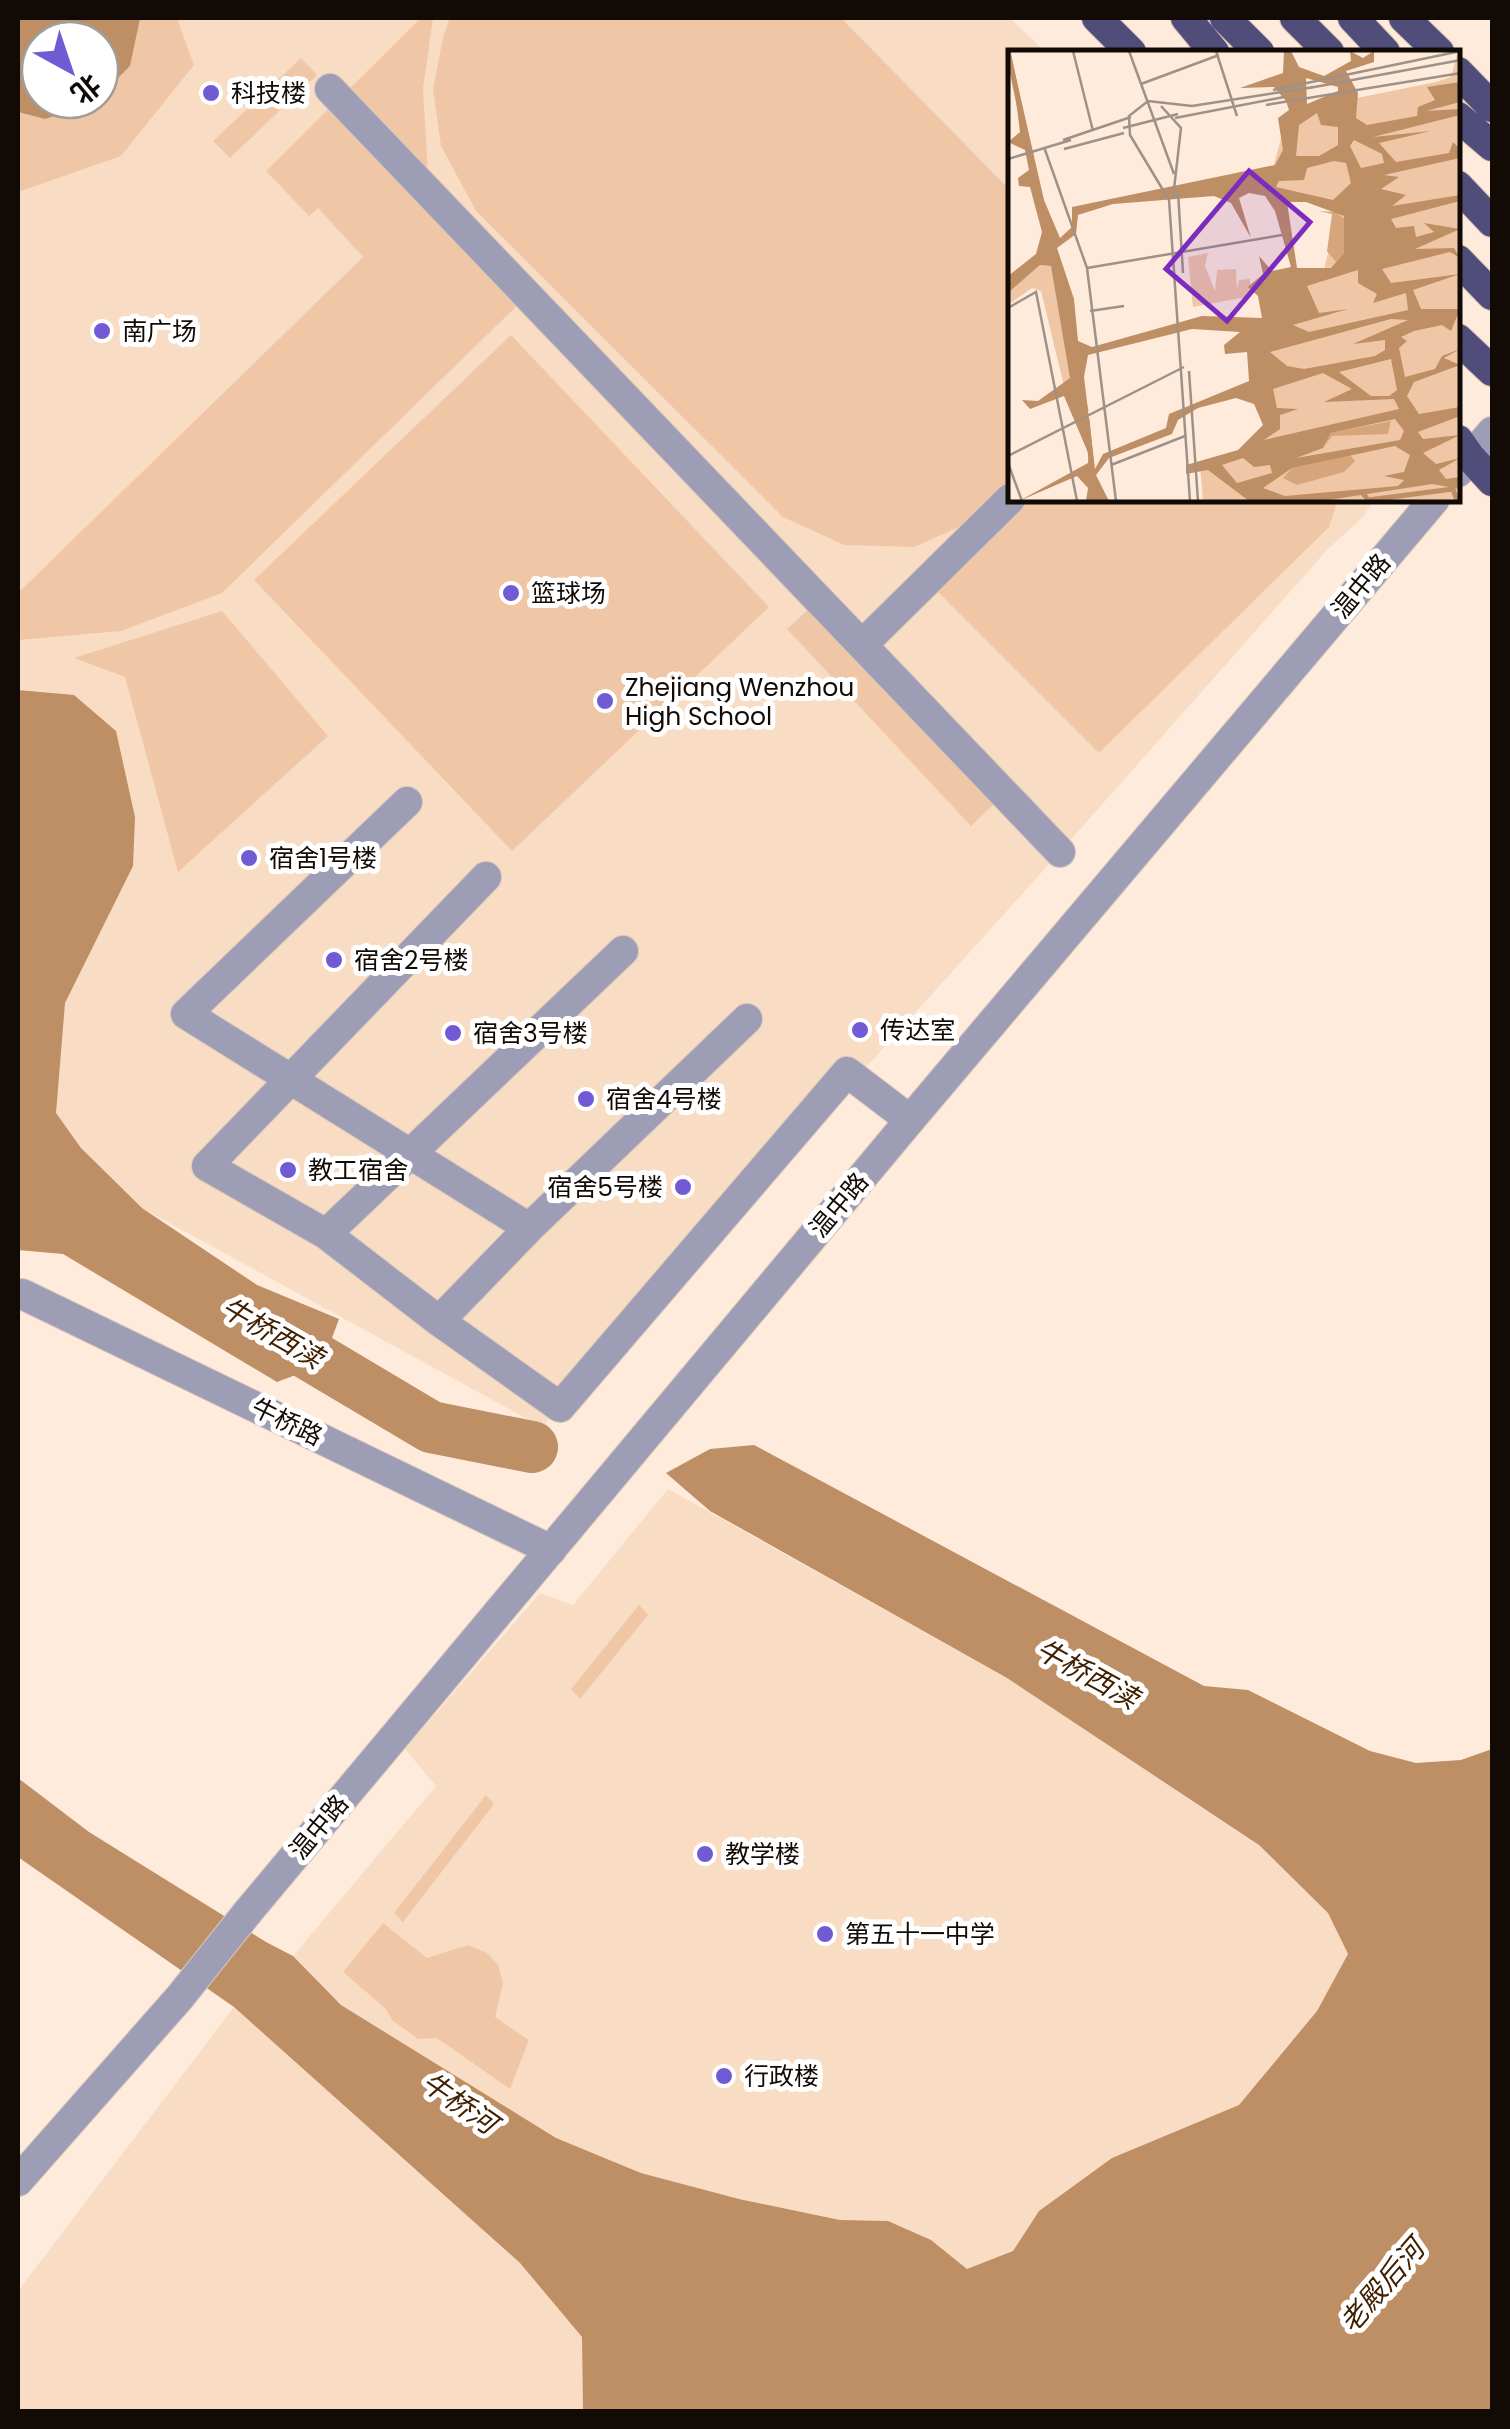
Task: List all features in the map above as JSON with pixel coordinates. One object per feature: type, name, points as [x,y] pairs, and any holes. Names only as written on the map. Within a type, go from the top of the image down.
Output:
[{"type":"highway","points":[[1098,18],[1129,50]]},
{"type":"highway","points":[[1186,18],[1212,50]]},
{"type":"highway","points":[[1225,18],[1257,50]]},
{"type":"highway","points":[[1295,18],[1327,50]]},
{"type":"highway","points":[[1352,18],[1383,50]]},
{"type":"highway","points":[[1404,18],[1437,50]]},
{"type":"highway","points":[[1460,74],[1492,108]]},
{"type":"highway","points":[[1460,118],[1492,146]]},
{"type":"highway","points":[[1460,188],[1492,222]]},
{"type":"highway","points":[[1460,262],[1492,295]]},
{"type":"highway","points":[[1460,341],[1492,371]]},
{"type":"highway","points":[[1462,456],[1492,481]]},
{"type":"street","points":[[330,89],[1060,852]]},
{"type":"street","points":[[1462,456],[1492,432]]},
{"type":"street","points":[[864,644],[1008,502]]},
{"type":"street","name":"温中路","points":[[18,2181],[180,1997],[910,1120],[1432,502]]},
{"type":"street","points":[[407,802],[186,1014],[530,1228]]},
{"type":"street","points":[[486,877],[206,1166],[326,1234],[560,1407],[847,1072],[910,1120]]},
{"type":"street","points":[[326,1234],[623,951]]},
{"type":"street","points":[[439,1321],[747,1019]]},
{"type":"street","name":"牛桥路","points":[[22,1294],[551,1550]]},
{"type":"shaded area","name":"Zhejiang Wenzhou High School","points":[[18,18],[1010,18],[1043,50],[1008,50],[1008,502],[1373,502],[542,1427],[142,1208],[18,1158]]},
{"type":"shaded area","points":[[140,18],[177,18],[194,65],[121,156],[18,192],[18,112],[20,120],[120,120],[120,76],[130,66]]},
{"type":"shaded area","points":[[421,18],[433,18],[423,89],[429,192],[528,295],[222,593],[121,631],[18,640],[18,593],[363,257],[318,208],[309,216],[266,171]]},
{"type":"shaded area","points":[[450,18],[841,18],[1008,188],[1008,492],[975,520],[914,547],[844,545],[783,517],[476,211],[441,146],[433,90]]},
{"type":"shaded area","points":[[301,58],[317,75],[230,158],[213,141]]},
{"type":"shaded area","name":"篮球场","points":[[511,335],[769,607],[512,851],[254,580]]},
{"type":"shaded area","points":[[1028,502],[1337,502],[1329,527],[1099,753],[938,592]]},
{"type":"shaded area","points":[[812,606],[995,803],[971,826],[787,629]]},
{"type":"shaded area","points":[[222,611],[328,736],[178,872],[125,677],[74,658]]},
{"type":"shaded area","name":"第五十一中学","points":[[668,1489],[1007,1678],[1259,1845],[1328,1913],[1348,1955],[1317,2011],[1239,2105],[1112,2158],[1020,2269],[967,2269],[931,2240],[888,2221],[840,2220],[739,2199],[641,2173],[583,2149],[500,2245],[582,2337],[583,2411],[18,2412],[18,2291],[234,2007],[469,2215],[556,2139],[341,2005],[293,1956],[436,1786],[405,1749],[540,1593],[573,1605]]},
{"type":"shaded area","points":[[639,1605],[648,1615],[580,1699],[571,1689]]},
{"type":"shaded area","points":[[486,1795],[494,1804],[403,1922],[394,1913]]},
{"type":"shaded area","points":[[383,1923],[427,1958],[468,1945],[487,1953],[498,1965],[503,1983],[495,2017],[529,2040],[510,2089],[437,2038],[418,2039],[392,2020],[386,2009],[343,1972]]},
{"type":"water","points":[[18,18],[140,18],[130,66],[120,76],[120,20],[20,20],[18,112]]},
{"type":"water","points":[[18,690],[74,695],[116,731],[135,817],[133,866],[65,1003],[56,1113],[81,1148],[142,1208],[257,1285],[339,1319],[322,1365],[277,1382],[63,1254],[18,1250]]},
{"type":"water","points":[[754,1445],[1204,1686],[1248,1690],[1370,1751],[1416,1763],[1461,1760],[1492,1749],[1492,2411],[583,2411],[582,2337],[520,2263],[234,2007],[18,1857],[18,1778],[89,1832],[293,1956],[341,2005],[556,2138],[641,2173],[739,2199],[840,2220],[888,2221],[931,2240],[967,2269],[1013,2251],[1039,2211],[1112,2158],[1239,2105],[1317,2011],[1348,1954],[1328,1913],[1259,1845],[1007,1678],[710,1511],[666,1473],[710,1449]]},
{"type":"waterway","name":"牛桥西渎","points":[[263,1327],[431,1427],[532,1447]]},
{"type":"place","name":"科技楼","points":[[211,93]]},
{"type":"place","name":"南广场","points":[[102,331]]},
{"type":"place","name":"篮球场","points":[[511,593]]},
{"type":"place","name":"Zhejiang Wenzhou High School","points":[[605,701]]},
{"type":"place","name":"宿舍1号楼","points":[[249,858]]},
{"type":"place","name":"宿舍2号楼","points":[[334,960]]},
{"type":"place","name":"传达室","points":[[860,1030]]},
{"type":"place","name":"宿舍3号楼","points":[[453,1033]]},
{"type":"place","name":"宿舍4号楼","points":[[586,1099]]},
{"type":"place","name":"教工宿舍","points":[[288,1170]]},
{"type":"place","name":"宿舍5号楼","points":[[683,1187]]},
{"type":"place","name":"教学楼","points":[[705,1854]]},
{"type":"place","name":"第五十一中学","points":[[825,1934]]},
{"type":"place","name":"行政楼","points":[[724,2076]]},
{"type":"water label","name":"牛桥河","points":[[459,2103]]},
{"type":"water label","name":"老殿后河","points":[[1382,2286]]}]
